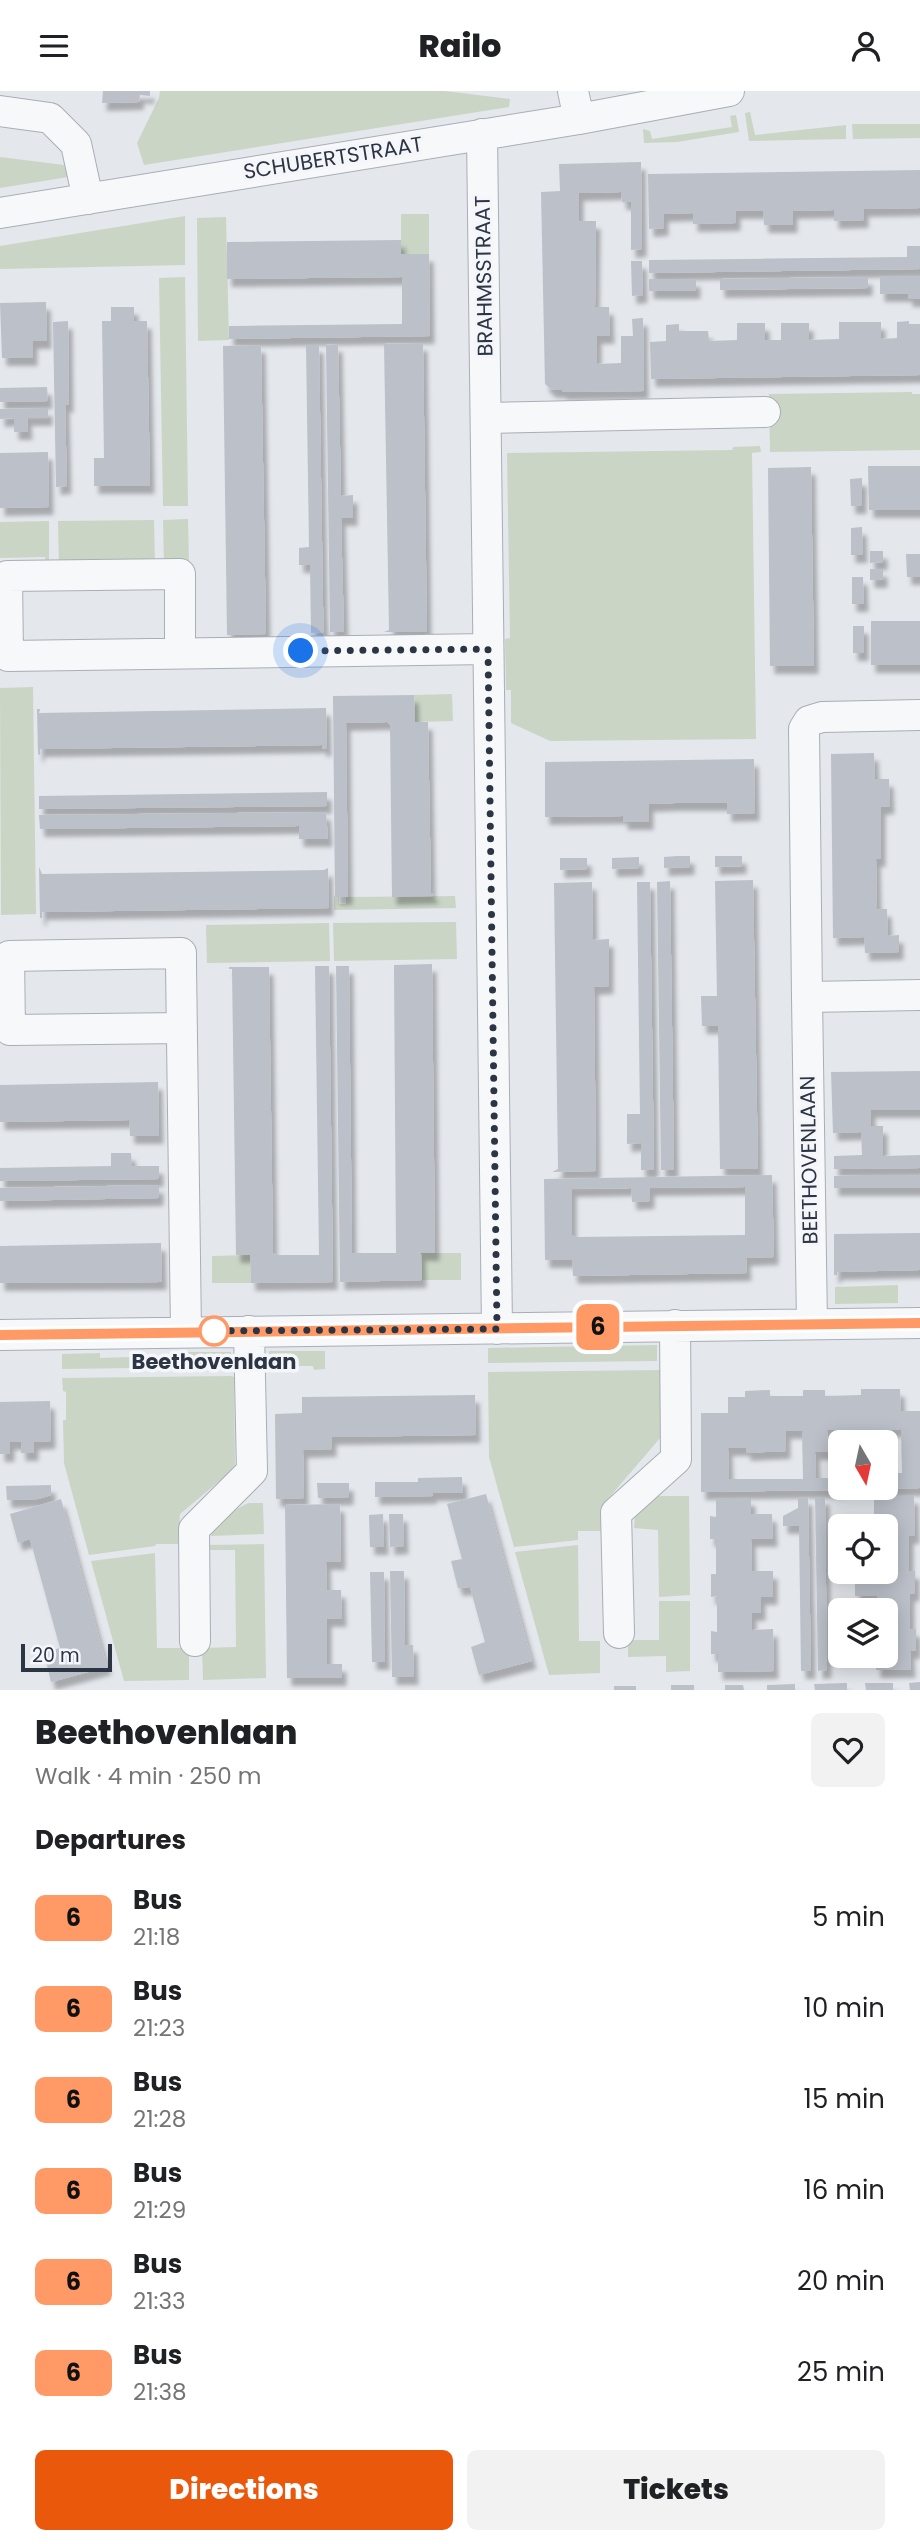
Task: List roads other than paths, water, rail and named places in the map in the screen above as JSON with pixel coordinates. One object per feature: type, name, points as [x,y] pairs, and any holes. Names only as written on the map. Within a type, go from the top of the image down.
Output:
[{"type":"street","name":"SCHUBERTSTRAAT","points":[[0,213],[482,134],[576,105],[729,91]]},
{"type":"street","points":[[0,111],[50,118],[76,144],[88,199]]},
{"type":"street","name":"BRAHMSSTRAAT","points":[[482,134],[497,1329]]},
{"type":"street","points":[[486,418],[765,412]]},
{"type":"street","points":[[180,653],[180,574],[7,576],[8,656],[488,649]]},
{"type":"street","name":"BEETHOVENLAAN","points":[[812,1324],[804,729],[809,721],[822,717],[920,715]]},
{"type":"street","points":[[182,1028],[10,1030],[9,955],[181,953],[182,1028],[186,1332]]},
{"type":"street","points":[[807,997],[920,995]]},
{"type":"street","points":[[0,1335],[920,1322]]},
{"type":"street","points":[[619,1633],[616,1513],[676,1459],[675,1325]]},
{"type":"street","points":[[195,1641],[194,1528],[252,1471],[249,1331]]},
{"type":"place","name":"Beethovenlaan","points":[[214,1331]]}]
